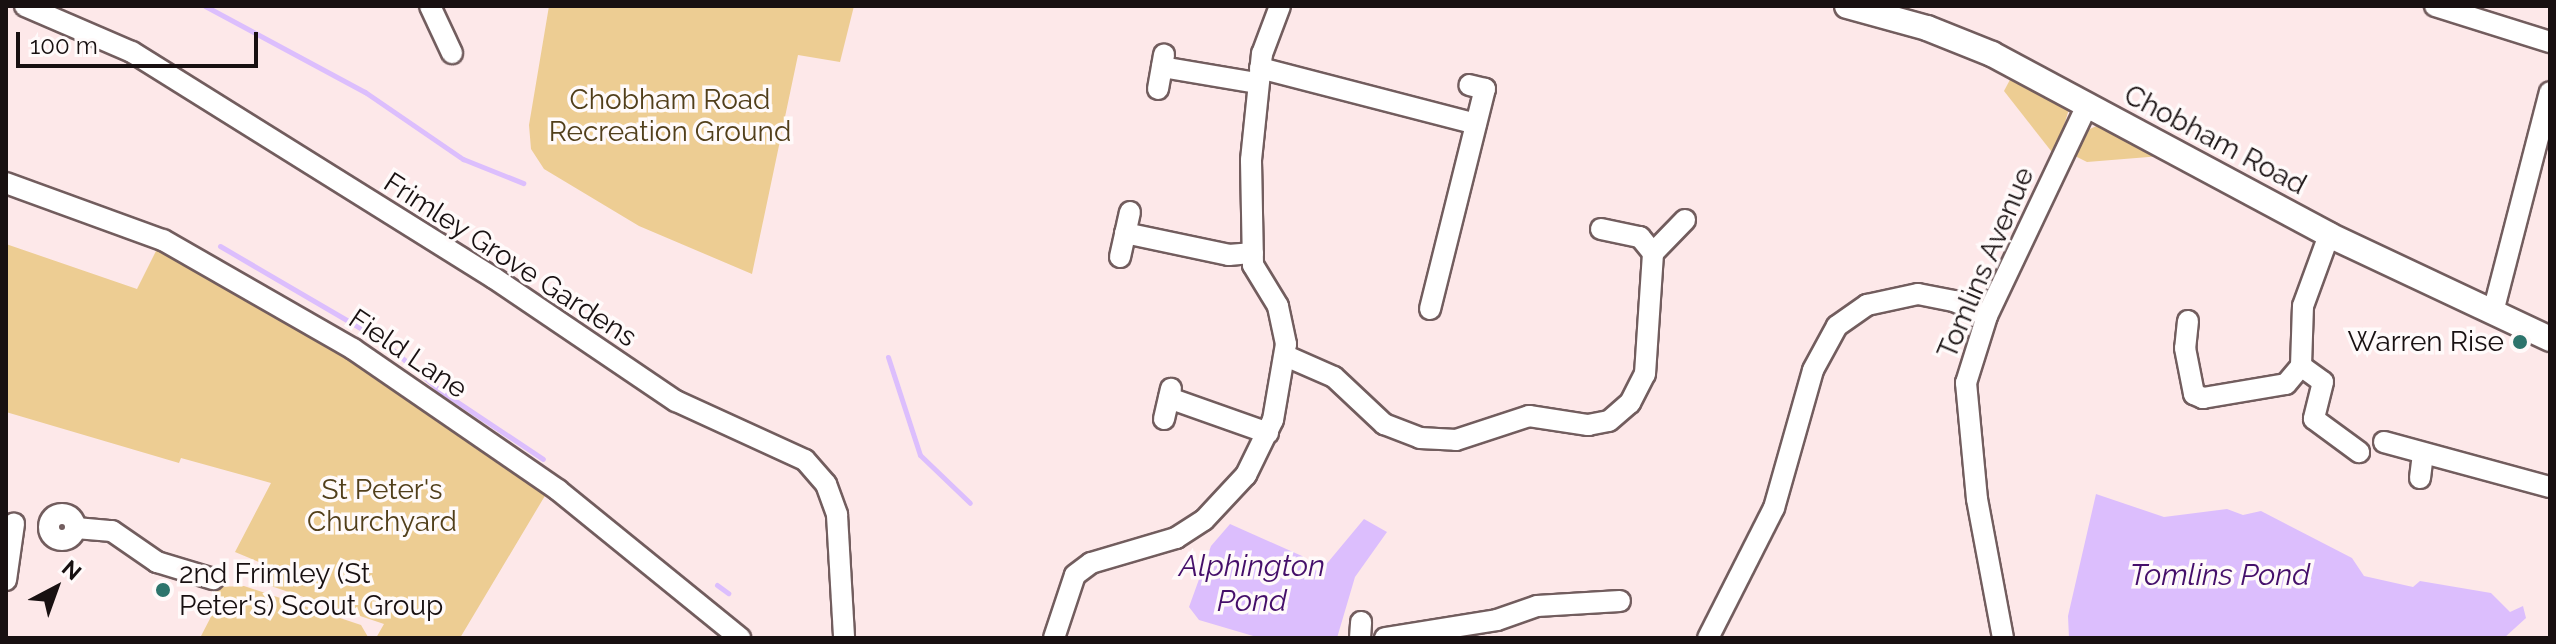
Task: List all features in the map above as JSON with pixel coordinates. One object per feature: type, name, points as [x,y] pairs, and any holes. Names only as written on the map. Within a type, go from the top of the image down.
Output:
[{"type":"main road","name":"Chobham Road","points":[[1847,6],[1964,42],[2329,235],[2550,339]]},
{"type":"street","name":"Frimley Grove Gardens","points":[[25,6],[132,52],[494,278],[676,401],[805,460],[826,484],[837,515],[844,638]]},
{"type":"street","points":[[430,6],[452,53]]},
{"type":"street","points":[[1054,638],[1062,603],[1082,569],[1176,538],[1204,520],[1236,488],[1268,433],[1286,356],[1278,306],[1256,275],[1251,160],[1259,76],[1267,33],[1280,6]]},
{"type":"street","points":[[2435,6],[2550,42]]},
{"type":"street","points":[[1158,89],[1163,61],[1259,76],[1476,124]]},
{"type":"street","points":[[1430,309],[1485,89],[1469,85]]},
{"type":"street","points":[[2493,312],[2550,92]]},
{"type":"street","name":"Tomlins Avenue","points":[[2003,638],[1977,499],[1966,383],[1987,316],[2087,105]]},
{"type":"street","name":"Field Lane","points":[[6,183],[163,240],[353,349],[558,490],[740,638]]},
{"type":"street","points":[[1120,257],[1130,212]]},
{"type":"street","points":[[1286,356],[1334,377],[1384,424],[1420,438],[1456,440],[1529,416],[1588,425],[1609,421],[1630,403],[1645,374],[1653,253],[1685,220]]},
{"type":"street","points":[[1601,229],[1640,237],[1653,253]]},
{"type":"street","points":[[1125,233],[1229,255],[1253,253]]},
{"type":"street","points":[[2188,321],[2188,375],[2194,394],[2203,398],[2286,384],[2297,377],[2301,366],[2303,306],[2329,235]]},
{"type":"street","points":[[1708,638],[1774,508],[1813,370],[1837,326],[1867,305],[1918,294],[1987,316]]},
{"type":"street","points":[[2301,366],[2323,382],[2314,419],[2359,452]]},
{"type":"street","points":[[1164,419],[1170,393],[1268,433]]},
{"type":"street","points":[[2384,442],[2550,487]]},
{"type":"street","points":[[2420,478],[2423,454]]},
{"type":"street","points":[[6,580],[10,523],[49,526],[61,514],[70,516],[76,528],[112,531],[157,562],[213,579]]},
{"type":"street","points":[[1385,638],[1497,629],[1537,606],[1619,602]]},
{"type":"green space","name":"Chobham Road Recreation Ground","points":[[549,6],[854,6],[840,62],[798,55],[752,274],[639,226],[544,169],[531,149],[529,125]]},
{"type":"green space","points":[[2013,74],[2069,109],[2055,156],[2004,91]]},
{"type":"green space","points":[[2101,124],[2161,156],[2087,162],[2071,154],[2083,132]]},
{"type":"green space","name":"St Peter's Churchyard","points":[[161,241],[270,301],[549,489],[460,638],[376,638],[384,624],[259,582],[266,565],[235,552],[271,483],[181,458],[179,463],[6,412],[6,244],[137,289]]},
{"type":"green space","points":[[244,586],[361,625],[368,637],[200,638],[216,607],[215,587]]},
{"type":"water","name":"Tomlins Pond","points":[[2096,494],[2164,517],[2227,509],[2243,515],[2261,511],[2352,558],[2364,576],[2413,587],[2420,581],[2491,593],[2510,612],[2523,606],[2526,618],[2504,638],[2069,638],[2068,616]]},
{"type":"water","name":"Alphington Pond","points":[[1364,519],[1387,532],[1355,577],[1337,638],[1260,638],[1199,620],[1189,607],[1211,546],[1230,524],[1302,556],[1319,573]]},
{"type":"waterway","points":[[205,6],[365,92],[463,159],[523,183]]},
{"type":"waterway","points":[[220,246],[364,330]]},
{"type":"waterway","points":[[386,344],[438,389],[543,459]]},
{"type":"waterway","points":[[888,357],[920,455],[970,503]]},
{"type":"waterway","points":[[717,585],[728,593]]},
{"type":"place","name":"Warren Rise","points":[[2520,342]]},
{"type":"place","name":"2nd Frimley (St Peter's) Scout Group","points":[[163,590]]}]
